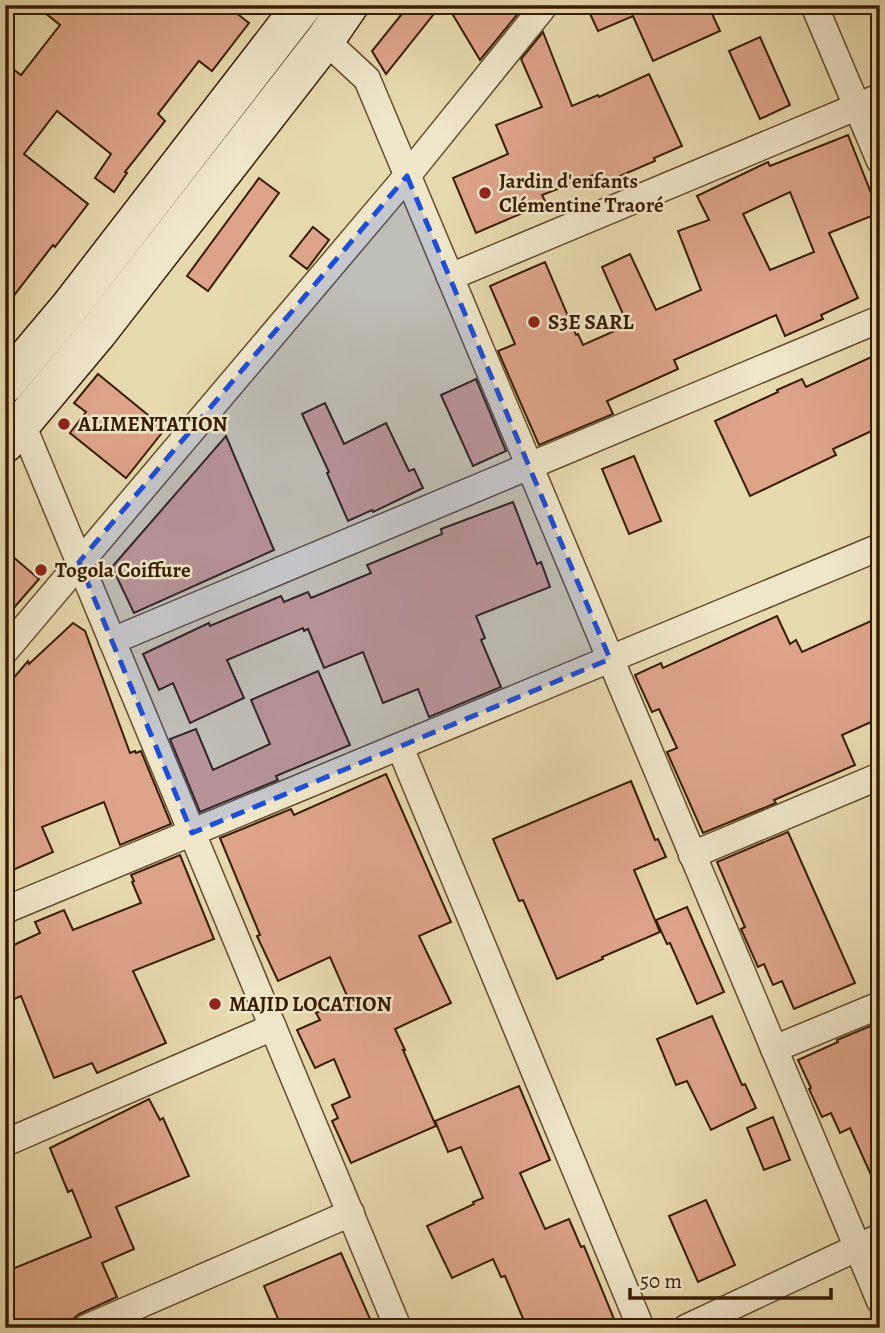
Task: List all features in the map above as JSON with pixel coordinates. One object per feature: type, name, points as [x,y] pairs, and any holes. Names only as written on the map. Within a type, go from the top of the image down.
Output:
[{"type":"main road","points":[[5,384],[69,308],[303,5]]},
{"type":"main road","points":[[13,434],[99,332],[349,5]]},
{"type":"street","points":[[5,651],[407,176],[545,5]]},
{"type":"street","points":[[814,5],[868,102],[880,161]]},
{"type":"street","points":[[324,40],[367,79],[774,1049],[868,1242],[880,1301]]},
{"type":"street","points":[[450,277],[868,102]]},
{"type":"street","points":[[112,641],[880,319]]},
{"type":"street","points":[[13,434],[79,562],[398,1328]]},
{"type":"street","points":[[5,910],[880,547]]},
{"type":"street","points":[[400,747],[641,1328]]},
{"type":"street","points":[[692,855],[880,776]]},
{"type":"street","points":[[774,1049],[880,1005]]},
{"type":"street","points":[[5,1143],[273,1027]]},
{"type":"street","points":[[86,1328],[351,1213]]},
{"type":"street","points":[[686,1328],[868,1242]]},
{"type":"highlighted area","points":[[407,176],[610,659],[192,833],[79,562]]},
{"type":"building","points":[[35,5],[226,5],[249,23],[212,71],[199,61],[158,114],[165,121],[125,172],[127,173],[114,192],[95,178],[111,154],[57,111],[24,154],[88,204],[5,307],[5,63],[21,75],[60,25]]},
{"type":"building","points":[[409,5],[441,5],[386,74],[372,51]]},
{"type":"building","points":[[447,5],[525,5],[480,60]]},
{"type":"building","points":[[586,5],[708,5],[720,31],[653,61],[633,16],[598,31]]},
{"type":"building","points":[[543,32],[572,106],[649,74],[682,146],[606,182],[601,172],[542,195],[546,203],[476,233],[453,178],[508,154],[496,125],[542,107],[521,59]]},
{"type":"building","points":[[760,37],[790,105],[760,119],[729,51]]},
{"type":"building","points":[[848,135],[879,213],[829,233],[858,298],[821,315],[823,319],[785,336],[776,315],[674,360],[678,369],[607,401],[613,414],[539,445],[498,351],[515,344],[490,286],[545,262],[576,335],[578,334],[583,345],[628,325],[602,267],[630,254],[656,310],[701,290],[678,231],[709,220],[697,196],[768,162],[770,166]],"holes":[[[790,192],[814,252],[770,270],[743,214]]]},
{"type":"building","points":[[259,178],[279,193],[208,291],[187,276]]},
{"type":"building","points":[[313,227],[329,240],[307,269],[290,256]]},
{"type":"building","points":[[880,353],[880,427],[833,449],[836,455],[750,496],[715,421],[802,379],[806,387]]},
{"type":"building","points":[[98,374],[165,429],[126,478],[70,433],[86,412],[74,403]]},
{"type":"building","points":[[476,379],[506,451],[473,466],[441,395]]},
{"type":"building","points":[[325,403],[344,444],[386,423],[409,471],[414,469],[423,488],[348,521],[302,414]]},
{"type":"building","points":[[226,436],[274,550],[134,613],[112,567]]},
{"type":"building","points":[[634,456],[661,521],[629,534],[602,469]]},
{"type":"building","points":[[513,502],[537,564],[541,562],[550,587],[476,616],[485,638],[481,640],[501,687],[429,717],[418,689],[383,703],[363,652],[324,668],[308,629],[304,631],[303,628],[227,660],[244,698],[190,723],[173,683],[159,690],[143,654],[209,623],[210,626],[281,596],[284,602],[308,592],[311,598],[371,573],[367,565],[442,534],[441,529]]},
{"type":"building","points":[[5,550],[39,579],[5,618]]},
{"type":"building","points":[[777,616],[790,644],[796,640],[802,652],[880,617],[880,718],[842,735],[855,765],[774,800],[776,803],[703,833],[667,752],[677,748],[659,709],[652,712],[635,675],[661,663],[663,668]]},
{"type":"building","points":[[73,623],[85,631],[130,753],[141,751],[171,824],[120,845],[104,802],[42,827],[53,852],[13,870],[5,852],[5,688],[28,661],[29,664]]},
{"type":"building","points":[[318,671],[350,745],[276,776],[278,780],[200,812],[170,739],[196,729],[213,770],[270,744],[251,700]]},
{"type":"building","points":[[386,774],[451,922],[419,936],[451,1003],[395,1029],[436,1126],[351,1163],[332,1121],[338,1118],[332,1105],[350,1097],[334,1059],[315,1068],[297,1030],[320,1020],[316,1013],[348,998],[330,957],[278,981],[257,936],[260,935],[220,838],[291,809],[294,815]]},
{"type":"building","points":[[631,781],[655,840],[658,839],[666,857],[634,870],[660,932],[557,979],[523,900],[519,901],[493,839]]},
{"type":"building","points":[[788,832],[855,983],[794,1009],[782,981],[773,985],[764,964],[758,967],[741,929],[745,927],[717,862]]},
{"type":"building","points":[[180,855],[214,939],[133,971],[166,1043],[97,1073],[92,1063],[54,1078],[21,996],[5,1003],[5,949],[40,933],[35,922],[64,910],[73,930],[141,903],[131,875]]},
{"type":"building","points":[[687,907],[724,992],[697,1004],[670,943],[667,944],[656,920]]},
{"type":"building","points":[[712,1016],[742,1085],[745,1084],[756,1108],[711,1130],[687,1081],[676,1085],[657,1039]]},
{"type":"building","points":[[880,1022],[880,1195],[850,1128],[840,1133],[831,1113],[822,1117],[798,1060]]},
{"type":"building","points":[[519,1086],[550,1160],[520,1173],[545,1229],[569,1219],[581,1247],[584,1246],[614,1319],[593,1328],[527,1328],[505,1276],[501,1277],[493,1259],[452,1278],[427,1226],[483,1198],[461,1147],[448,1152],[435,1121]]},
{"type":"building","points":[[149,1099],[160,1120],[163,1118],[189,1176],[116,1207],[134,1249],[102,1263],[117,1297],[79,1314],[73,1319],[70,1328],[15,1328],[5,1305],[5,1272],[91,1237],[72,1190],[68,1192],[50,1148]]},
{"type":"building","points":[[773,1117],[790,1160],[764,1170],[747,1128]]},
{"type":"building","points":[[706,1200],[735,1265],[698,1282],[669,1216]]},
{"type":"building","points":[[341,1253],[374,1328],[282,1328],[264,1286]]},
{"type":"place","name":"Jardin d'enfants Clémentine Traoré","points":[[485,193]]},
{"type":"place","name":"S3E SARL","points":[[534,322]]},
{"type":"place","name":"ALIMENTATION","points":[[64,424]]},
{"type":"place","name":"Togola Coiffure","points":[[41,570]]},
{"type":"place","name":"MAJID LOCATION","points":[[215,1004]]}]
